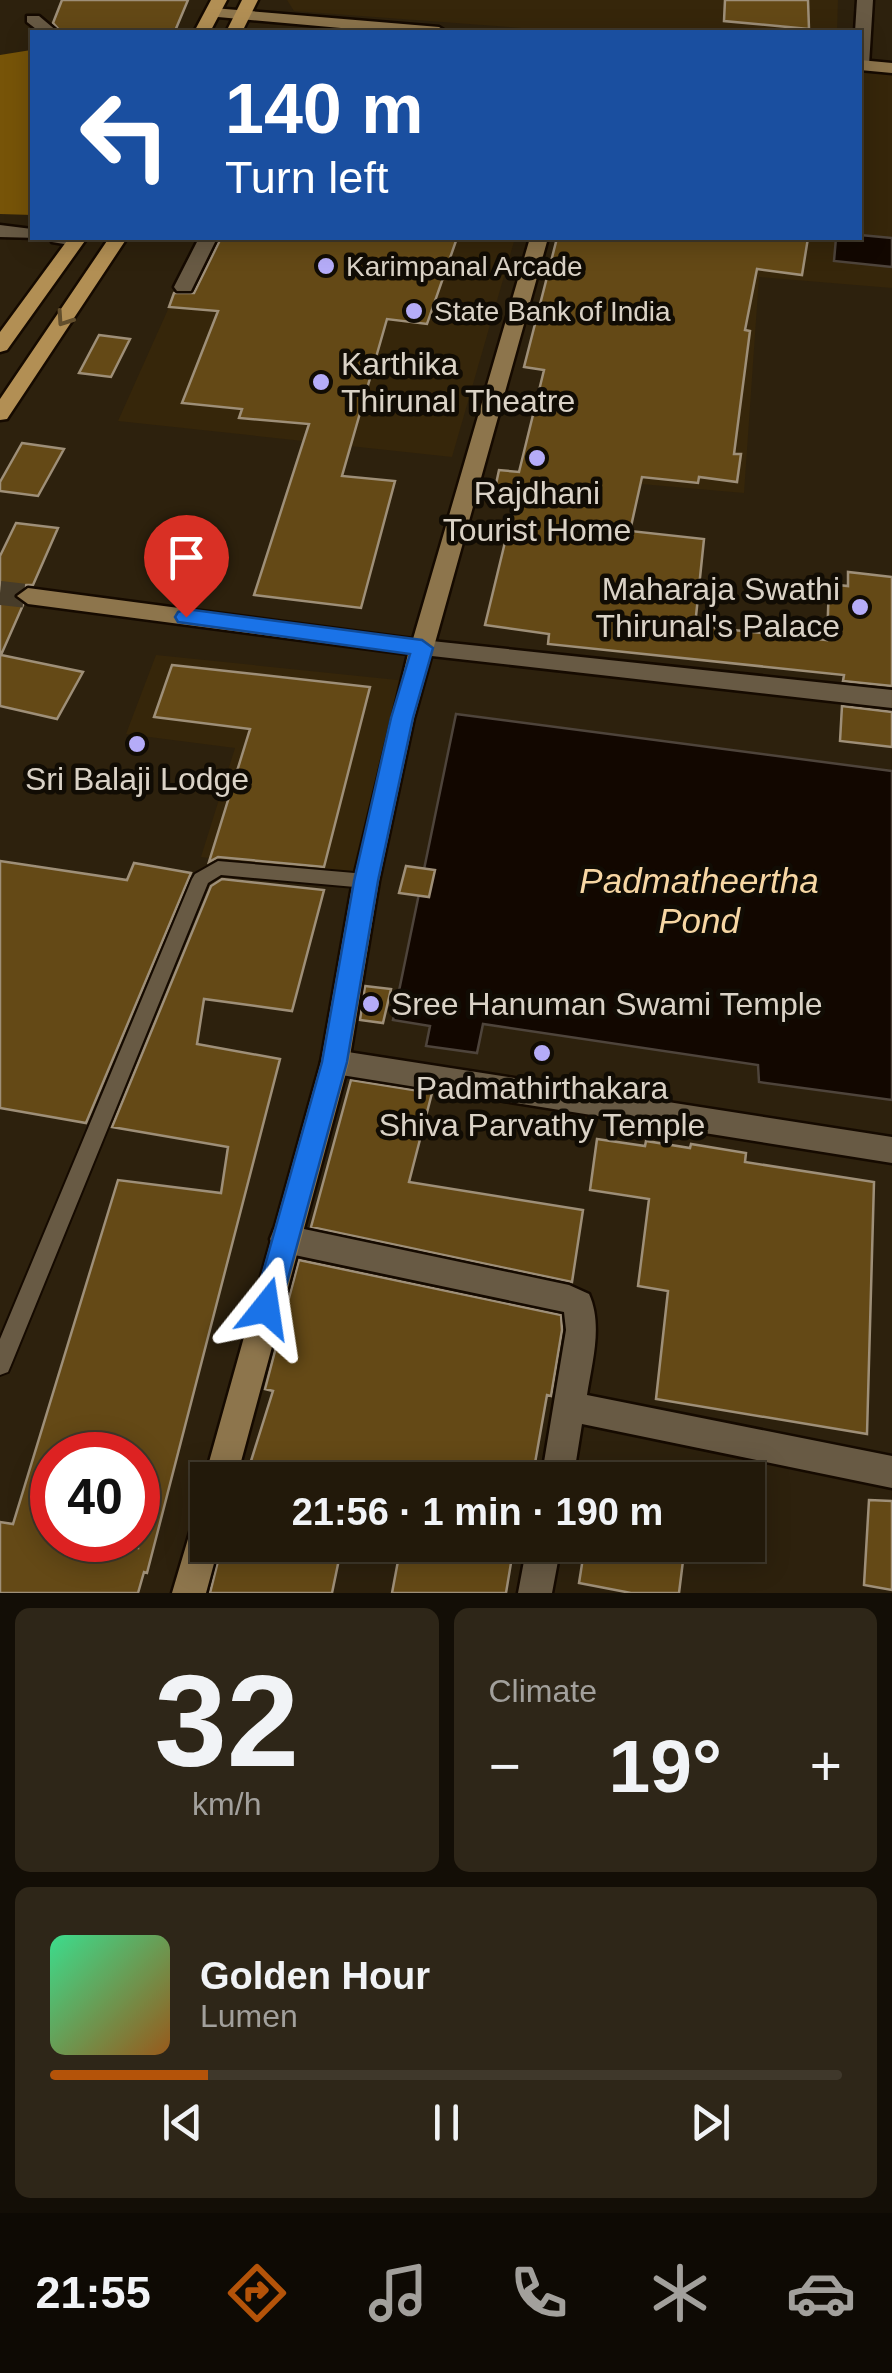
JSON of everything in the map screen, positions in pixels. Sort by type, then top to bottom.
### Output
[{"type":"main road","points":[[203,30],[216,7]]},
{"type":"main road","points":[[0,346],[70,240]]},
{"type":"main road","points":[[0,414],[117,240]]},
{"type":"street","points":[[862,39],[865,0]]},
{"type":"street","points":[[216,7],[423,30]]},
{"type":"street","points":[[33,18],[48,30]]},
{"type":"street","points":[[862,65],[892,68]]},
{"type":"street","points":[[0,230],[30,234]]},
{"type":"street","points":[[184,287],[207,240]]},
{"type":"street","points":[[225,1462],[334,1062],[366,881],[402,718],[538,240]]},
{"type":"street","points":[[28,596],[422,648],[892,698]]},
{"type":"street","points":[[334,1062],[892,1150]]},
{"type":"street","points":[[286,1239],[558,1295],[578,1304],[581,1330],[561,1462]]},
{"type":"street","points":[[572,1407],[892,1472]]},
{"type":"street","points":[[189,1593],[198,1562]]},
{"type":"street","points":[[535,1593],[541,1562]]},
{"type":"lane","points":[[0,1364],[201,879],[218,868],[366,881]]},
{"type":"shaded area","points":[[287,0],[838,0],[837,30],[549,30],[294,11]]},
{"type":"shaded area","points":[[30,50],[30,215],[0,214],[0,55]]},
{"type":"shaded area","points":[[862,72],[892,75],[892,288],[759,277],[744,493],[526,474],[581,240],[862,240]]},
{"type":"shaded area","points":[[199,240],[514,240],[452,457],[118,421]]},
{"type":"shaded area","points":[[156,655],[407,681],[355,877],[201,857],[235,748],[126,734]]},
{"type":"water","points":[[862,235],[892,238],[892,267],[834,261],[836,240],[862,240]]},
{"type":"water","name":"Padmatheertha Pond","points":[[456,714],[892,771],[892,1100],[759,1082],[758,1065],[483,1024],[477,1053],[426,1046],[430,1026],[393,1020]]},
{"type":"building","points":[[62,0],[188,0],[175,30],[59,30],[53,23]]},
{"type":"building","points":[[725,0],[808,0],[809,29],[724,21]]},
{"type":"building","points":[[220,240],[456,240],[427,324],[387,319],[342,476],[395,481],[361,608],[254,595],[309,424],[239,418],[242,409],[182,403],[218,311],[169,307],[174,293],[194,293]]},
{"type":"building","points":[[556,240],[808,240],[802,275],[757,269],[745,330],[750,331],[734,454],[741,454],[737,482],[699,477],[698,483],[642,477],[630,531],[704,539],[695,626],[827,640],[829,584],[848,586],[848,572],[892,577],[892,686],[843,681],[844,675],[548,644],[549,634],[485,625],[514,505],[492,503],[499,470],[519,472],[544,370],[524,367]]},
{"type":"building","points":[[99,335],[130,339],[111,377],[79,373]]},
{"type":"building","points":[[22,443],[64,449],[38,496],[0,491],[0,482]]},
{"type":"building","points":[[16,523],[58,528],[33,585],[26,585],[13,596],[23,605],[1,655],[83,672],[57,719],[0,706],[0,556]]},
{"type":"building","points":[[172,665],[370,687],[324,867],[218,857],[209,862],[250,729],[154,717]]},
{"type":"building","points":[[842,706],[892,712],[892,747],[840,741]]},
{"type":"building","points":[[0,861],[127,880],[134,863],[191,873],[86,1123],[0,1108]]},
{"type":"building","points":[[406,866],[435,870],[429,897],[399,893]]},
{"type":"building","points":[[222,879],[324,890],[292,1011],[204,999],[197,1044],[280,1059],[160,1523],[160,1432],[41,1432],[118,1180],[221,1193],[228,1147],[112,1127],[211,886]]},
{"type":"building","name":"Sree Hanuman Swami Temple","points":[[365,986],[391,989],[383,1023],[360,1020]]},
{"type":"building","points":[[351,1080],[432,1093],[409,1182],[583,1210],[572,1282],[311,1227]]},
{"type":"building","points":[[597,1139],[645,1146],[646,1141],[690,1148],[691,1144],[746,1153],[745,1162],[874,1182],[867,1434],[656,1399],[668,1291],[638,1286],[649,1199],[590,1190]]},
{"type":"building","points":[[299,1260],[561,1315],[551,1396],[547,1395],[535,1462],[251,1462],[273,1391],[265,1389]]},
{"type":"building","points":[[30,1468],[30,1562],[150,1562],[138,1593],[0,1593],[0,1522],[13,1524]]},
{"type":"building","points":[[869,1500],[892,1501],[892,1590],[864,1585]]},
{"type":"building","points":[[218,1562],[338,1562],[332,1593],[210,1593]]},
{"type":"building","points":[[398,1562],[511,1562],[506,1593],[392,1593]]},
{"type":"building","points":[[582,1562],[683,1562],[679,1593],[631,1593],[579,1583]]},
{"type":"tunnel","points":[[0,593],[28,596]]},
{"type":"place","name":"Karimpanal Arcade","points":[[326,266]]},
{"type":"place","name":"State Bank of India","points":[[414,311]]},
{"type":"place","name":"Karthika Thirunal Theatre","points":[[321,382]]},
{"type":"place","name":"Rajdhani Tourist Home","points":[[537,458]]},
{"type":"place","name":"Maharaja Swathi Thirunal's Palace","points":[[860,607]]},
{"type":"place","name":"Sri Balaji Lodge","points":[[137,744]]},
{"type":"place","name":"Sree Hanuman Swami Temple","points":[[371,1004]]},
{"type":"place","name":"Padmathirthakara Shiva Parvathy Temple","points":[[542,1053]]},
{"type":"route","points":[[186,617],[422,648],[402,718],[366,881],[334,1062],[266,1308]]}]
